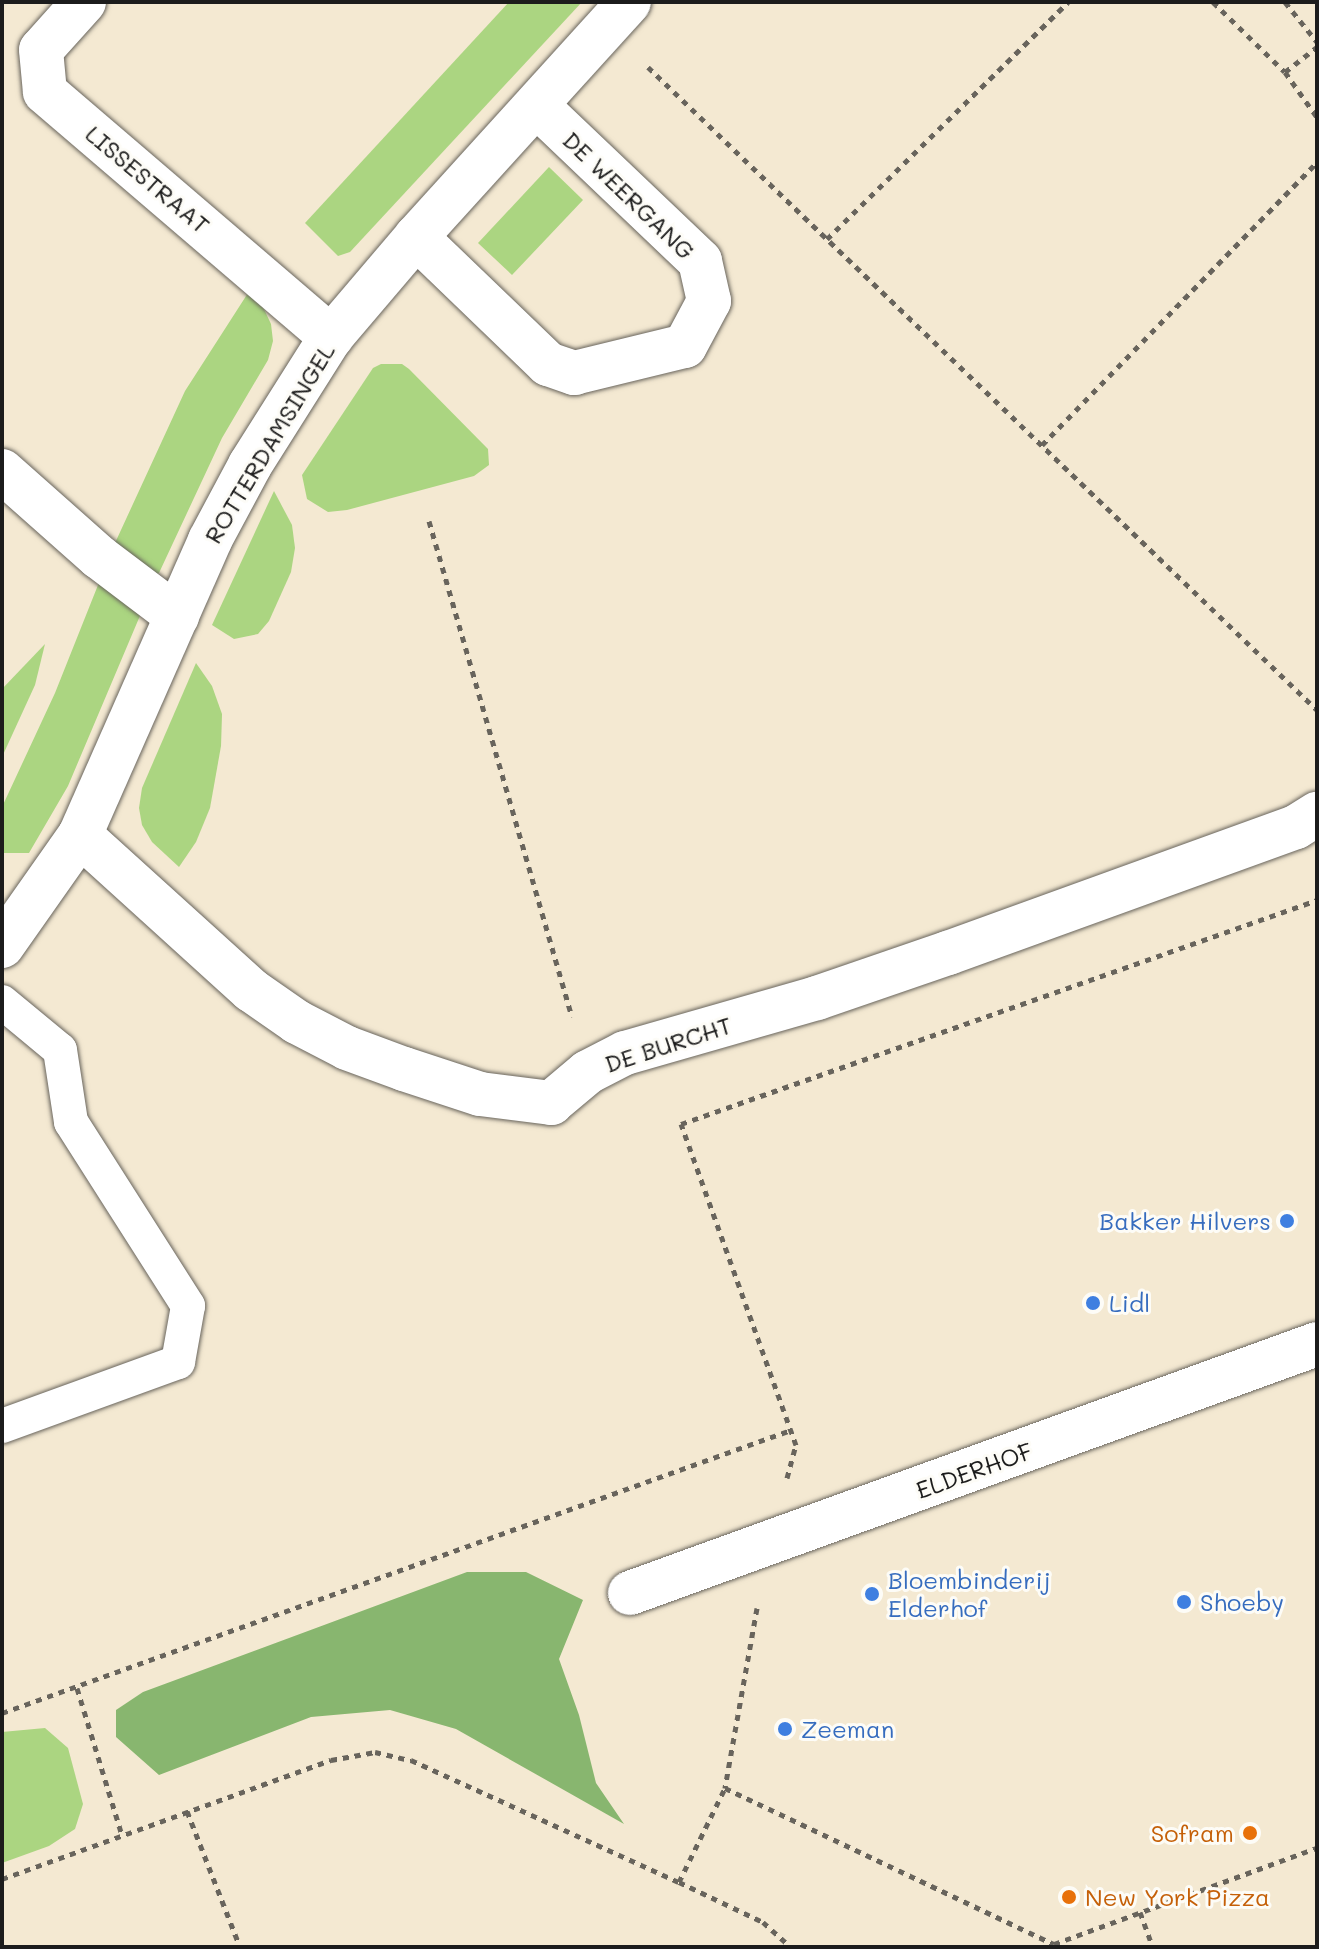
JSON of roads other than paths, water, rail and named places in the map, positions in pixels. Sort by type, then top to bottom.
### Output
[{"type":"street","name":"LISSESTRAAT","points":[[84,2],[41,50],[45,92],[331,337]]},
{"type":"street","name":"ROTTERDAMSINGEL","points":[[5,937],[80,835],[210,540],[250,465],[331,337],[416,237],[618,14]]},
{"type":"street","name":"DE WEERGANG","points":[[416,237],[548,364],[574,373],[685,346],[709,301],[700,261],[536,105]]},
{"type":"street","points":[[2,471],[99,557],[177,616]]},
{"type":"street","name":"DE BURCHT","points":[[80,835],[251,990],[297,1022],[347,1048],[480,1094],[551,1103],[588,1072],[625,1053],[817,998],[948,953],[1283,832],[1317,814]]},
{"type":"street","name":"ELDERHOF","points":[[630,1593],[1317,1344]]},
{"type":"lane","points":[[2,1002],[60,1050],[71,1122],[188,1306],[178,1362],[2,1426]]},
{"type":"place","name":"Bakker Hilvers","points":[[1287,1221]]},
{"type":"place","name":"Lidl","points":[[1093,1303]]},
{"type":"place","name":"Bloembinderij Elderhof","points":[[872,1594]]},
{"type":"place","name":"Shoeby","points":[[1184,1602]]},
{"type":"place","name":"Zeeman","points":[[785,1729]]},
{"type":"place","name":"Sofram","points":[[1250,1833]]},
{"type":"place","name":"New York Pizza","points":[[1069,1897]]}]
